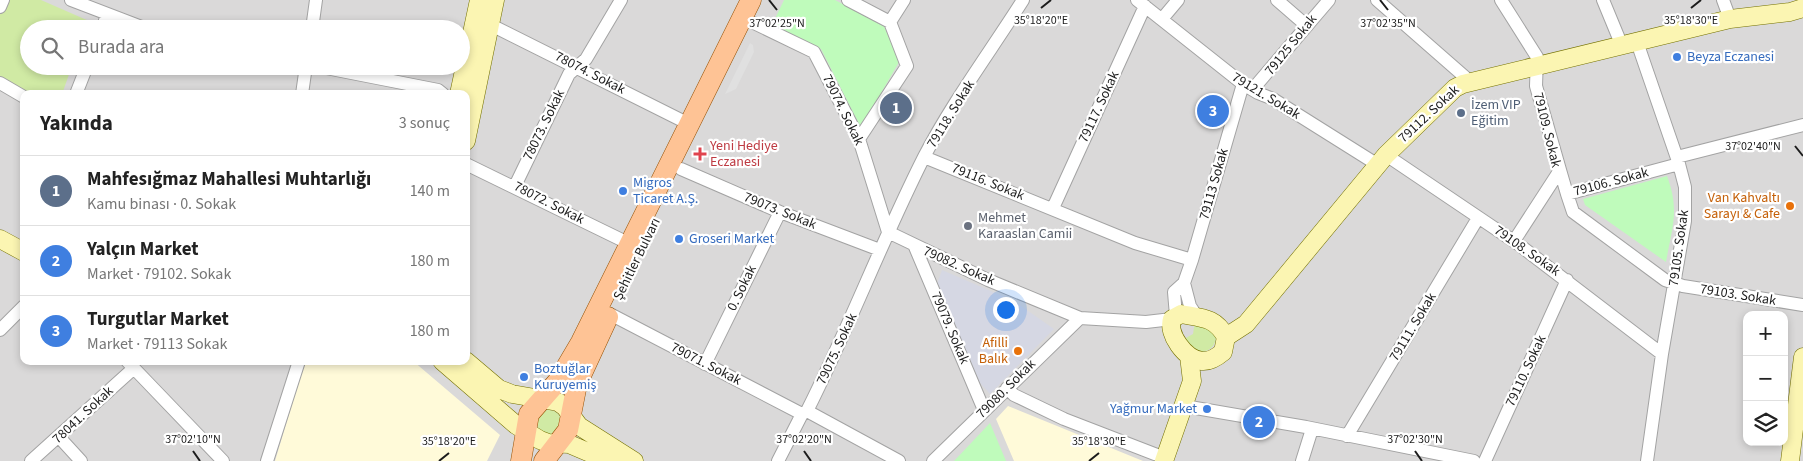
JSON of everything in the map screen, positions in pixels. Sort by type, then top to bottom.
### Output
[{"type":"main road","points":[[470,45],[479,0]]},
{"type":"main road","points":[[470,121],[495,0]]},
{"type":"main road","name":"Şehitler Bulvarı","points":[[541,399],[558,381],[568,364],[751,0]]},
{"type":"main road","name":"Şehitler Bulvarı","points":[[571,414],[577,384],[765,0]]},
{"type":"main road","name":"79112. Sokak","points":[[1226,336],[1246,324],[1382,160],[1429,111],[1462,84],[1730,19],[1798,10]]},
{"type":"main road","points":[[461,90],[464,75]]},
{"type":"main road","points":[[0,239],[20,250]]},
{"type":"main road","points":[[1164,459],[1192,381],[1189,356],[1173,324],[1182,314],[1214,321],[1220,326],[1226,336],[1223,352],[1212,360],[1192,381]]},
{"type":"main road","points":[[1189,356],[1201,361],[1212,360]]},
{"type":"main road","points":[[1790,461],[1803,357]]},
{"type":"main road","points":[[470,364],[499,389],[512,394],[558,402],[571,414],[579,426],[634,461]]},
{"type":"main road","points":[[447,365],[526,432],[548,443],[569,444],[609,461]]},
{"type":"main road","points":[[521,461],[529,414],[541,399]]},
{"type":"main road","points":[[544,461],[568,430],[571,414]]},
{"type":"street","points":[[0,7],[3,0]]},
{"type":"street","points":[[71,0],[121,20]]},
{"type":"street","points":[[313,20],[316,0]]},
{"type":"street","name":"78073. Sokak","points":[[515,186],[569,74],[586,59],[620,0]]},
{"type":"street","points":[[848,0],[890,22],[907,66],[859,139]]},
{"type":"street","points":[[890,22],[904,0]]},
{"type":"street","name":"79118. Sokak","points":[[888,232],[924,157],[1023,0]]},
{"type":"street","points":[[1162,19],[1178,0]]},
{"type":"street","points":[[1277,0],[1307,26]]},
{"type":"street","name":"79125 Sokak","points":[[1248,86],[1307,26],[1329,0]]},
{"type":"street","points":[[1377,0],[1465,77],[1462,84]]},
{"type":"street","name":"79109. Sokak","points":[[1501,0],[1537,57],[1536,86],[1560,170],[1514,241]]},
{"type":"street","name":"79105. Sokak","points":[[1603,0],[1630,44],[1678,160],[1684,187],[1685,221],[1662,354],[1647,461]]},
{"type":"street","points":[[1723,0],[1730,19]]},
{"type":"street","name":"79121. Sokak","points":[[1141,3],[1248,86],[1382,160]]},
{"type":"street","name":"79117. Sokak","points":[[1054,208],[1141,3]]},
{"type":"street","points":[[105,20],[107,15]]},
{"type":"street","name":"79074. Sokak","points":[[754,23],[814,52],[859,139],[888,232]]},
{"type":"street","name":"78074. Sokak","points":[[489,24],[689,124]]},
{"type":"street","points":[[78,90],[83,75]]},
{"type":"street","points":[[303,90],[305,75]]},
{"type":"street","points":[[362,75],[438,90]]},
{"type":"street","points":[[0,83],[20,95]]},
{"type":"street","name":"79113 Sokak","points":[[1173,324],[1174,292],[1184,283],[1248,86]]},
{"type":"street","name":"79106. Sokak","points":[[1560,170],[1567,194],[1803,125]]},
{"type":"street","name":"79116. Sokak","points":[[924,157],[1054,208],[1135,243],[1192,260]]},
{"type":"street","name":"79108. Sokak","points":[[1382,160],[1514,241],[1662,354]]},
{"type":"street","name":"78072. Sokak","points":[[470,166],[515,186],[630,244]]},
{"type":"street","name":"79073. Sokak","points":[[681,169],[780,212],[880,250]]},
{"type":"street","name":"79103. Sokak","points":[[1567,194],[1573,212],[1662,278],[1674,283],[1803,305]]},
{"type":"street","name":"0. Sokak","points":[[705,364],[780,212]]},
{"type":"street","name":"79111. Sokak","points":[[1347,436],[1478,218]]},
{"type":"street","name":"79082. Sokak","points":[[888,232],[915,247],[1080,318],[1173,324]]},
{"type":"street","name":"79075. Sokak","points":[[778,461],[847,329],[888,232]]},
{"type":"street","name":"79079. Sokak","points":[[915,247],[984,410]]},
{"type":"street","name":"79110. Sokak","points":[[1485,461],[1567,280]]},
{"type":"street","points":[[1184,283],[1190,306],[1197,317]]},
{"type":"street","points":[[0,330],[20,310]]},
{"type":"street","name":"79071. Sokak","points":[[610,314],[899,461]]},
{"type":"street","name":"79080. Sokak","points":[[934,461],[1080,318]]},
{"type":"street","points":[[130,365],[222,461]]},
{"type":"street","name":"78041. Sokak","points":[[31,461],[59,437],[130,365]]},
{"type":"street","points":[[268,461],[298,365]]},
{"type":"street","points":[[1007,388],[1014,395],[1064,419],[1164,459]]},
{"type":"street","points":[[1184,406],[1347,436],[1432,457],[1474,461]]},
{"type":"street","points":[[1302,461],[1312,429]]},
{"type":"street","points":[[59,437],[81,461]]},
{"type":"shaded area","points":[[0,0],[1803,0],[1803,461],[0,461]]},
{"type":"shaded area","points":[[750,43],[753,45],[754,52],[736,89],[725,94]]},
{"type":"shaded area","points":[[942,270],[1014,301],[1054,329],[990,394],[980,383],[937,284]]},
{"type":"shaded area","points":[[304,365],[418,365],[500,435],[487,461],[275,461]]},
{"type":"shaded area","points":[[1008,406],[1143,461],[1014,461],[996,419]]},
{"type":"green space","points":[[6,0],[41,0],[87,20],[20,20],[20,75],[69,75],[63,90],[21,90],[0,77],[0,14]]},
{"type":"green space","points":[[784,0],[835,0],[884,26],[899,62],[861,128],[821,49],[772,25]]},
{"type":"green space","points":[[1667,176],[1673,199],[1674,219],[1666,262],[1585,205],[1583,199]]},
{"type":"green space","points":[[1195,321],[1216,333],[1214,345],[1208,350],[1196,352],[1184,339],[1193,334]]},
{"type":"green space","points":[[549,410],[554,411],[560,417],[560,427],[554,433],[549,434],[544,433],[538,427],[537,422],[538,417],[544,411]]},
{"type":"green space","points":[[990,423],[1006,461],[954,461]]},
{"type":"place","name":"Beyza Eczanesi","points":[[1677,57]]},
{"type":"place","name":"Mahfesığmaz Mahallesi Muhtarlığı","points":[[896,108]]},
{"type":"place","name":"Turgutlar Market","points":[[1213,111]]},
{"type":"place","name":"İzem VIP Eğitim","points":[[1461,113]]},
{"type":"place","name":"Yeni Hediye Eczanesi","points":[[700,154]]},
{"type":"place","name":"Migros Ticaret A.Ş.","points":[[623,191]]},
{"type":"place","name":"Van Kahvaltı Sarayı & Cafe","points":[[1790,206]]},
{"type":"place","name":"Mehmet Karaaslan Camii","points":[[968,226]]},
{"type":"place","name":"Groseri Market","points":[[679,239]]},
{"type":"place","name":"Afilli Balık","points":[[1018,351]]},
{"type":"place","name":"Boztuğlar Kuruyemiş","points":[[524,377]]},
{"type":"place","name":"Yağmur Market","points":[[1207,409]]},
{"type":"place","name":"Yalçın Market","points":[[1259,422]]}]
